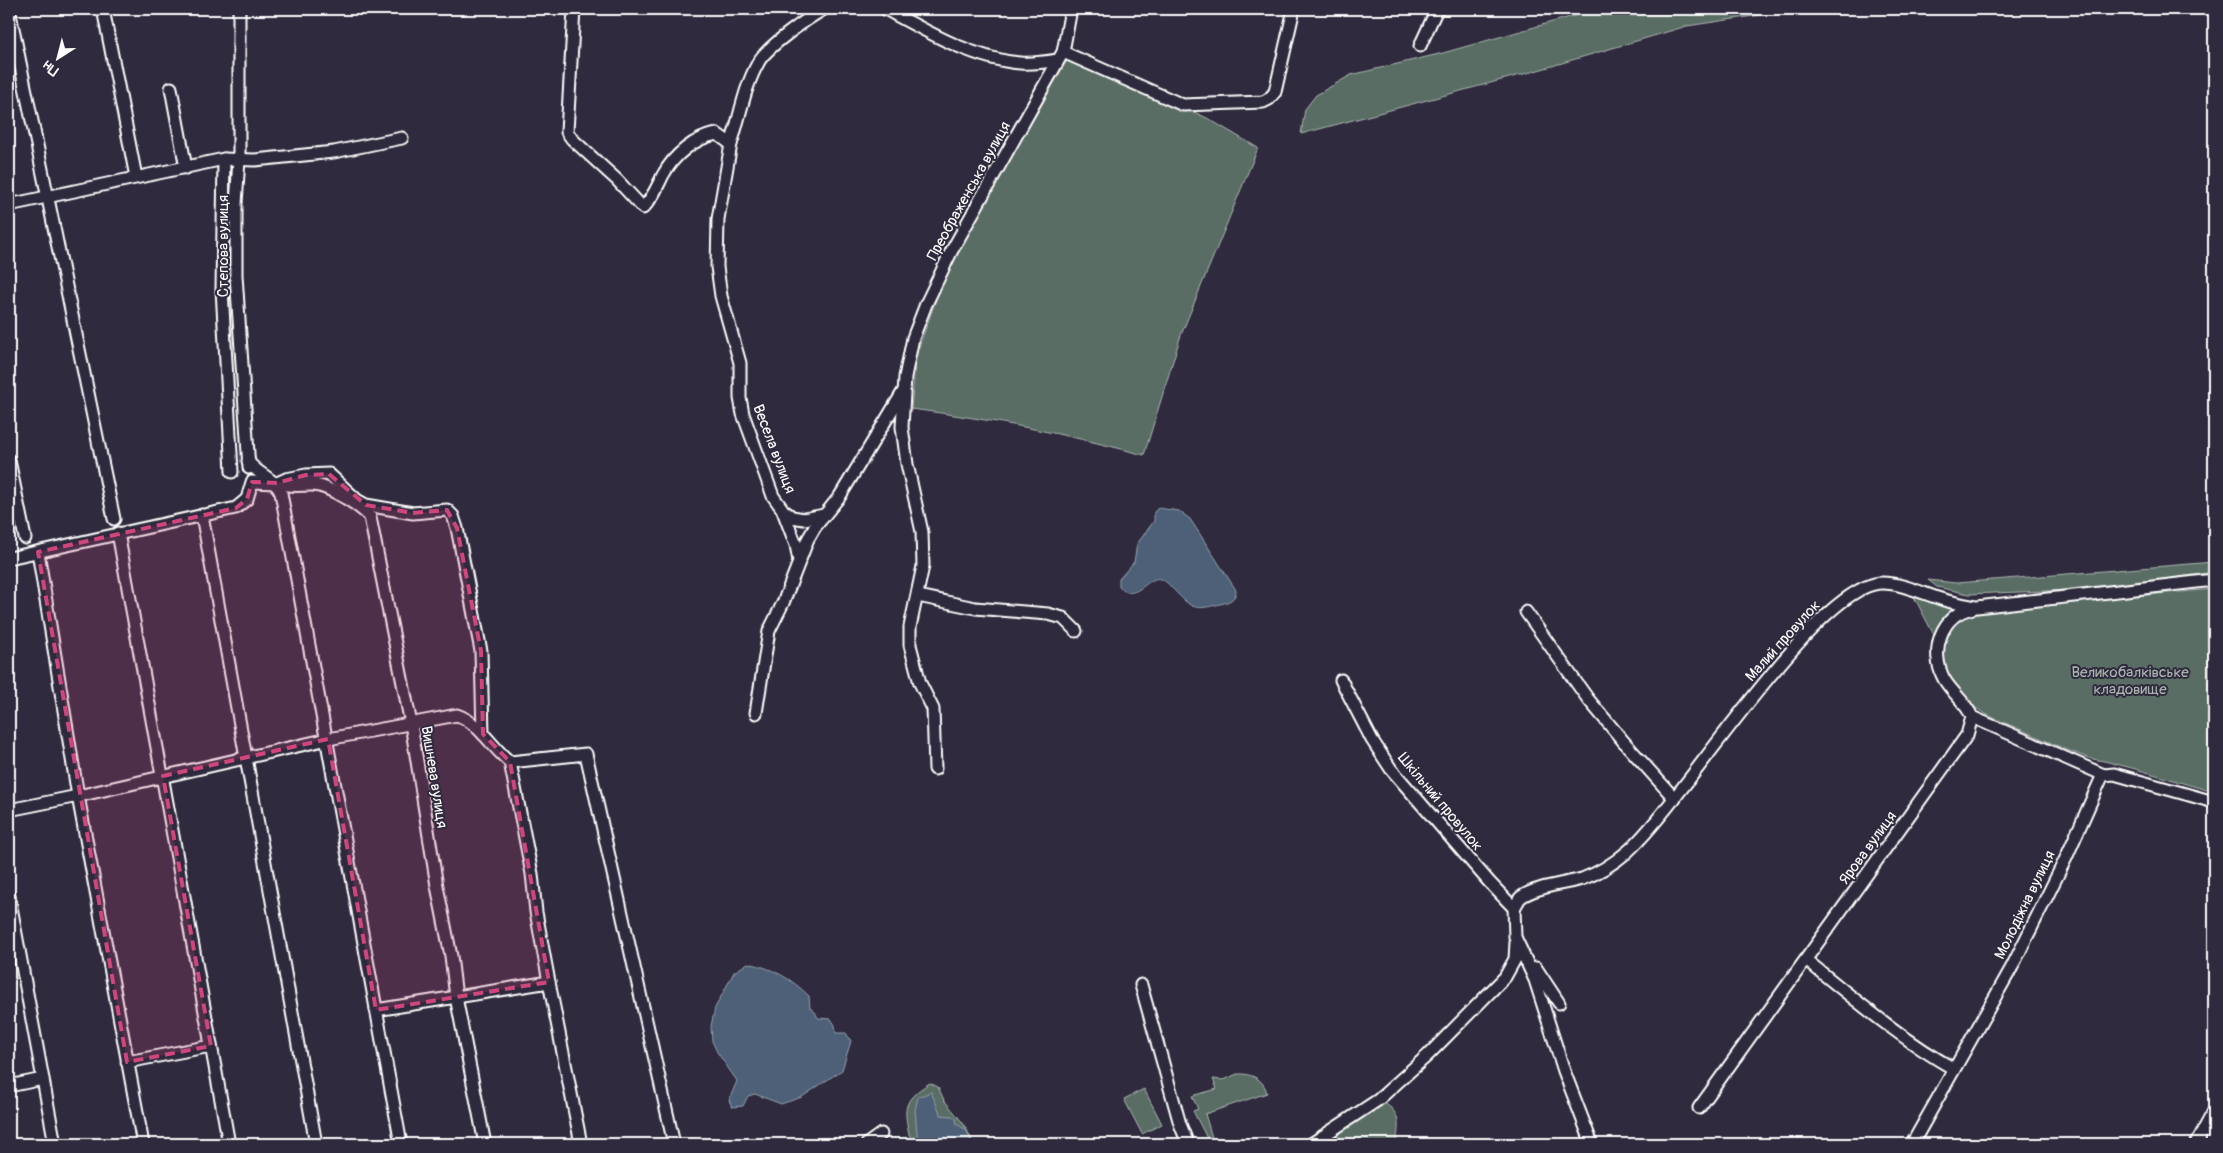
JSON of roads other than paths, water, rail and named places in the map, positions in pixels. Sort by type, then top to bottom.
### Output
[{"type":"street","points":[[9,9],[114,519]]},
{"type":"street","points":[[103,9],[136,177]]},
{"type":"street","name":"Степова вулиця","points":[[239,9],[239,159],[236,204],[236,275],[248,461],[252,482]]},
{"type":"street","points":[[574,9],[567,132],[643,208],[652,200],[674,158],[684,149],[707,136],[717,134],[731,144]]},
{"type":"street","name":"Весела вулиця","points":[[824,9],[772,47],[758,60],[743,99],[731,144],[718,219],[717,267],[721,296],[740,363],[740,398],[743,414],[773,496],[783,510],[792,518],[804,519],[824,515]]},
{"type":"street","points":[[885,9],[950,42],[1000,60],[1021,63],[1060,56],[1183,105],[1262,102],[1269,99],[1275,92],[1294,9]]},
{"type":"street","name":"Преображенська вулиця","points":[[934,769],[933,709],[920,683],[910,645],[910,627],[924,566],[922,532],[907,464],[902,427],[904,391],[913,338],[926,304],[951,252],[1060,56],[1071,9]]},
{"type":"street","points":[[1420,46],[1437,9]]},
{"type":"street","points":[[172,88],[186,168]]},
{"type":"street","points":[[9,205],[224,159],[255,160],[334,152],[402,138]]},
{"type":"street","points":[[224,159],[222,289],[232,472]]},
{"type":"street","name":"Преображенська вулиця","points":[[756,713],[769,631],[783,604],[808,539],[840,496],[904,391]]},
{"type":"street","points":[[9,460],[25,538]]},
{"type":"street","points":[[248,461],[251,466],[277,484],[283,502],[401,1144]]},
{"type":"street","points":[[277,484],[286,479],[306,475],[330,474],[366,505],[412,513],[447,510],[453,516],[481,651],[482,734]]},
{"type":"street","points":[[9,558],[236,508],[247,499],[252,482]]},
{"type":"street","name":"Вишнева вулиця","points":[[252,482],[294,487],[314,485],[328,489],[364,510],[370,517],[411,724],[437,886],[451,956],[456,997],[485,1144]]},
{"type":"street","points":[[783,510],[796,545],[799,561]]},
{"type":"street","points":[[202,515],[316,1144]]},
{"type":"street","points":[[118,534],[229,1144]]},
{"type":"street","points":[[38,552],[78,796],[142,1144]]},
{"type":"street","name":"Малий провулок","points":[[1514,908],[1520,898],[1532,892],[1582,879],[1611,866],[1629,850],[1675,799],[1775,670],[1806,635],[1849,595],[1869,586],[1886,584],[1977,607],[2214,580]]},
{"type":"street","points":[[918,596],[975,608],[1048,614],[1063,618],[1076,632]]},
{"type":"street","points":[[1977,607],[1963,610],[1945,624],[1938,648],[1940,670],[1945,681],[1964,703],[1972,717],[2104,775],[2114,774],[2214,802]]},
{"type":"street","points":[[1526,612],[1588,699],[1675,799]]},
{"type":"street","name":"Шкільний провулок","points":[[1340,680],[1390,769],[1514,908]]},
{"type":"street","points":[[9,810],[328,739],[457,715],[466,718],[492,747],[510,762],[532,874],[536,912],[549,982],[581,1144]]},
{"type":"street","name":"Ярова вулиця","points":[[1699,1108],[1962,744],[1971,726],[1972,717]]},
{"type":"street","points":[[510,762],[586,754],[674,1144]]},
{"type":"street","name":"Молодіжна вулиця","points":[[1912,1144],[2012,967],[2066,858],[2098,783],[2104,775]]},
{"type":"street","points":[[9,896],[55,1144]]},
{"type":"street","points":[[1311,1144],[1378,1100],[1428,1056],[1505,977],[1514,959],[1514,908]]},
{"type":"street","points":[[1515,937],[1559,1003]]},
{"type":"street","points":[[1515,937],[1535,980],[1567,1079],[1592,1144]]},
{"type":"street","points":[[1806,960],[1880,1019],[1934,1058],[1954,1069]]},
{"type":"street","points":[[376,1010],[549,982]]},
{"type":"street","points":[[1141,985],[1180,1124],[1188,1144]]},
{"type":"street","points":[[127,1062],[211,1046]]},
{"type":"street","points":[[9,1086],[44,1079]]},
{"type":"street","points":[[2198,1143],[2214,1111]]},
{"type":"street","points":[[867,1144],[881,1134]]},
{"type":"water","points":[[1158,508],[1179,511],[1190,519],[1236,590],[1233,599],[1200,608],[1190,605],[1164,580],[1155,579],[1136,591],[1131,592],[1119,587],[1119,579],[1134,562],[1137,544],[1154,521],[1154,512]]},
{"type":"water","points":[[748,963],[773,971],[795,984],[809,996],[810,1008],[818,1018],[831,1019],[835,1025],[836,1033],[846,1033],[851,1041],[842,1070],[802,1097],[781,1104],[755,1094],[748,1096],[743,1106],[732,1107],[729,1100],[737,1081],[717,1052],[712,1041],[711,1026],[715,1008],[734,972]]},
{"type":"water","points":[[931,1092],[941,1115],[952,1116],[956,1119],[957,1124],[966,1130],[972,1142],[970,1144],[918,1144],[915,1110],[918,1097]]},
{"type":"park label","name":"Великобалківське кладовище","points":[[2130,680]]}]
